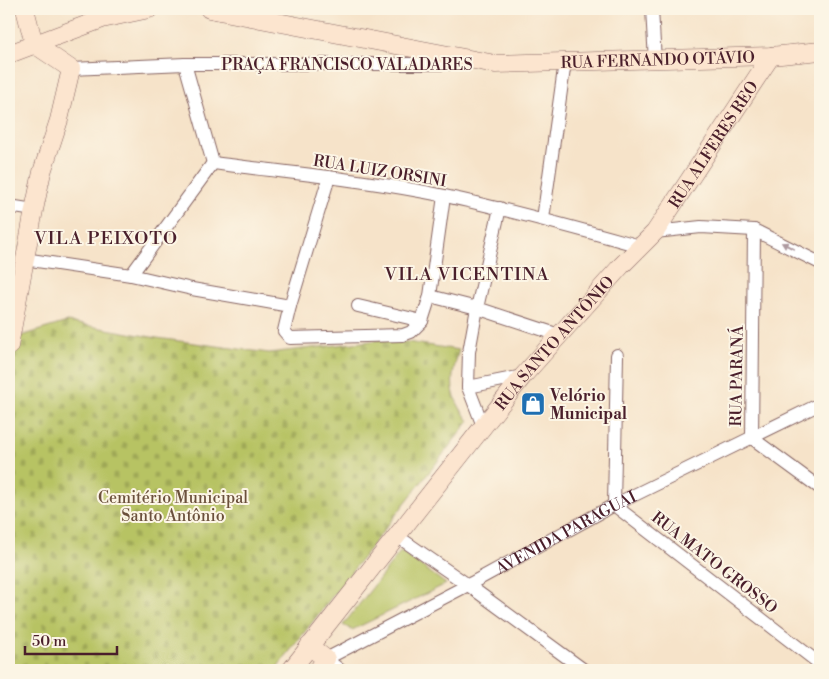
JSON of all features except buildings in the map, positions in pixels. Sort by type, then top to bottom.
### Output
[{"type":"street","points":[[9,346],[42,172],[59,120],[71,69],[34,44],[25,9]]},
{"type":"street","points":[[9,54],[56,34],[102,19],[149,9]]},
{"type":"street","name":"PRAÇA FRANCISCO VALADARES","points":[[209,9],[495,64]]},
{"type":"street","points":[[652,9],[656,60]]},
{"type":"street","name":"RUA FERNANDO OTÁVIO","points":[[495,64],[771,56],[820,51]]},
{"type":"street","name":"RUA ALFERES REO","points":[[655,232],[771,56]]},
{"type":"street","points":[[543,219],[565,62]]},
{"type":"street","points":[[131,275],[213,163],[185,64]]},
{"type":"street","name":"PRAÇA FRANCISCO VALADARES","points":[[71,69],[185,64],[495,64]]},
{"type":"street","name":"RUA LUIZ ORSINI","points":[[213,163],[329,177],[444,196],[500,208],[640,246]]},
{"type":"street","points":[[329,177],[284,331],[287,336],[295,338],[403,334],[411,332],[422,321],[430,296],[444,196]]},
{"type":"street","points":[[9,206],[34,210]]},
{"type":"street","points":[[483,426],[468,387],[469,352],[500,208]]},
{"type":"street","points":[[655,232],[702,227],[754,230],[820,263]]},
{"type":"street","name":"RUA PARANÁ","points":[[754,230],[752,438],[820,488]]},
{"type":"street","name":"RUA SANTO ANTÔNIO","points":[[309,646],[523,376],[640,246],[655,232]]},
{"type":"street","points":[[24,259],[131,275],[192,289],[290,306]]},
{"type":"street","points":[[430,296],[477,308],[559,335]]},
{"type":"street","points":[[358,306],[422,321]]},
{"type":"street","points":[[614,505],[617,355]]},
{"type":"street","points":[[468,387],[523,376]]},
{"type":"street","name":"AVENIDA PARAGUAI","points":[[322,665],[614,505],[820,404]]},
{"type":"street","name":"RUA MATO GROSSO","points":[[614,505],[820,664]]},
{"type":"street","points":[[397,536],[468,585],[584,670]]},
{"type":"street","points":[[291,670],[309,646],[322,665],[340,670]]},
{"type":"green space","name":"Cemitério Municipal Santo Antônio","points":[[67,322],[157,338],[269,353],[388,339],[459,350],[453,379],[454,395],[469,421],[275,670],[9,670],[9,389],[17,337]]},
{"type":"green space","points":[[401,551],[446,584],[352,630],[343,625]]},
{"type":"place","name":"Velório Municipal","points":[[533,404]]},
{"type":"district","name":"VILA PEIXOTO","points":[[106,238]]},
{"type":"district","name":"VILA VICENTINA","points":[[467,274]]}]
